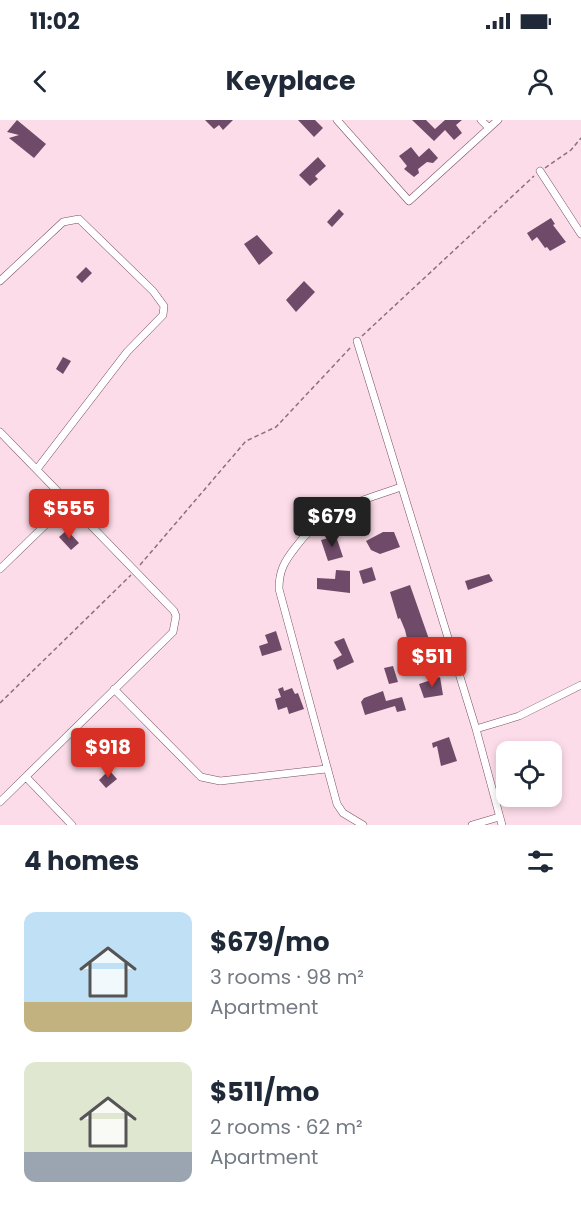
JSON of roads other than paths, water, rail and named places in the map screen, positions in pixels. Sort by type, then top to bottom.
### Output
[{"type":"street","points":[[337,120],[409,201],[498,120]]},
{"type":"street","points":[[481,120],[489,128]]},
{"type":"street","points":[[540,171],[581,234]]},
{"type":"street","points":[[0,281],[63,222],[79,219],[153,291],[164,306],[163,315],[127,352],[37,469]]},
{"type":"street","points":[[357,341],[476,729],[502,825]]},
{"type":"street","points":[[0,432],[174,611],[176,622],[173,632],[0,802]]},
{"type":"street","points":[[363,825],[343,813],[326,769],[279,589],[279,575],[282,566],[307,531],[325,516],[401,487]]},
{"type":"street","points":[[0,569],[69,502]]},
{"type":"street","points":[[476,729],[519,716],[581,685]]},
{"type":"street","points":[[114,689],[201,777],[220,782],[326,769]]},
{"type":"street","points":[[26,777],[72,825]]},
{"type":"street","points":[[472,825],[500,817]]}]
